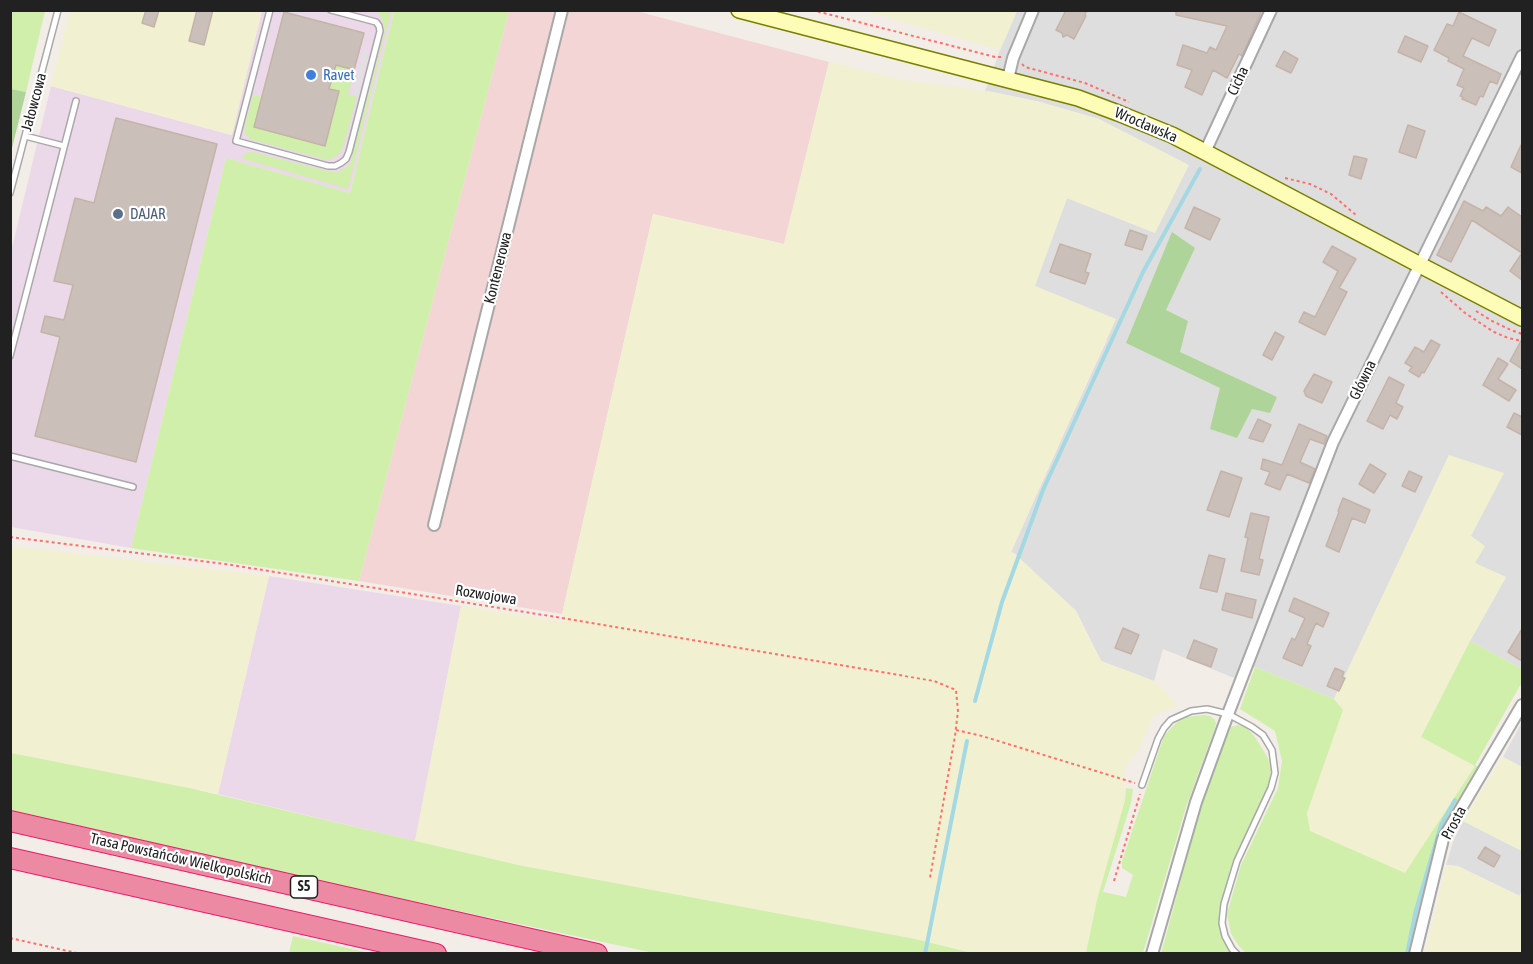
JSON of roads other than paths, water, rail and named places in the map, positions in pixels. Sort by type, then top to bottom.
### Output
[{"type":"highway","name":"Trasa Powstańców Wielkopolskich","points":[[10,821],[597,954]]},
{"type":"highway","name":"S5","points":[[10,858],[436,954]]},
{"type":"main road","name":"Wrocławska","points":[[739,10],[1078,98],[1146,124],[1205,152],[1522,318]]},
{"type":"street","name":"Kontenerowa","points":[[434,525],[562,10]]},
{"type":"street","points":[[1008,80],[1012,58],[1033,10]]},
{"type":"street","name":"Cicha","points":[[1205,152],[1270,10]]},
{"type":"street","name":"Główna","points":[[1152,954],[1196,802],[1333,442],[1522,56]]},
{"type":"street","name":"Prosta","points":[[1415,954],[1443,839],[1522,705]]},
{"type":"lane","name":"Jałowcowa","points":[[10,193],[58,10]]},
{"type":"lane","points":[[270,10],[236,141],[335,166],[342,163],[350,152],[380,31],[376,22],[331,10]]},
{"type":"lane","points":[[10,356],[76,101]]},
{"type":"lane","points":[[25,136],[64,146]]},
{"type":"lane","points":[[10,456],[133,487]]},
{"type":"lane","points":[[1142,785],[1158,739],[1171,720],[1191,711],[1207,709],[1228,714],[1263,735],[1272,750],[1275,773],[1271,788],[1237,861],[1224,904],[1222,923],[1225,936],[1232,950],[1237,954]]},
{"type":"waterway","points":[[975,701],[1002,602],[1043,490],[1143,272],[1200,169]]},
{"type":"waterway","points":[[925,954],[967,741]]},
{"type":"waterway","points":[[1407,954],[1416,910],[1441,825],[1455,800]]},
{"type":"place","name":"Ravet","points":[[311,75]]},
{"type":"place","name":"DAJAR","points":[[118,214]]}]
